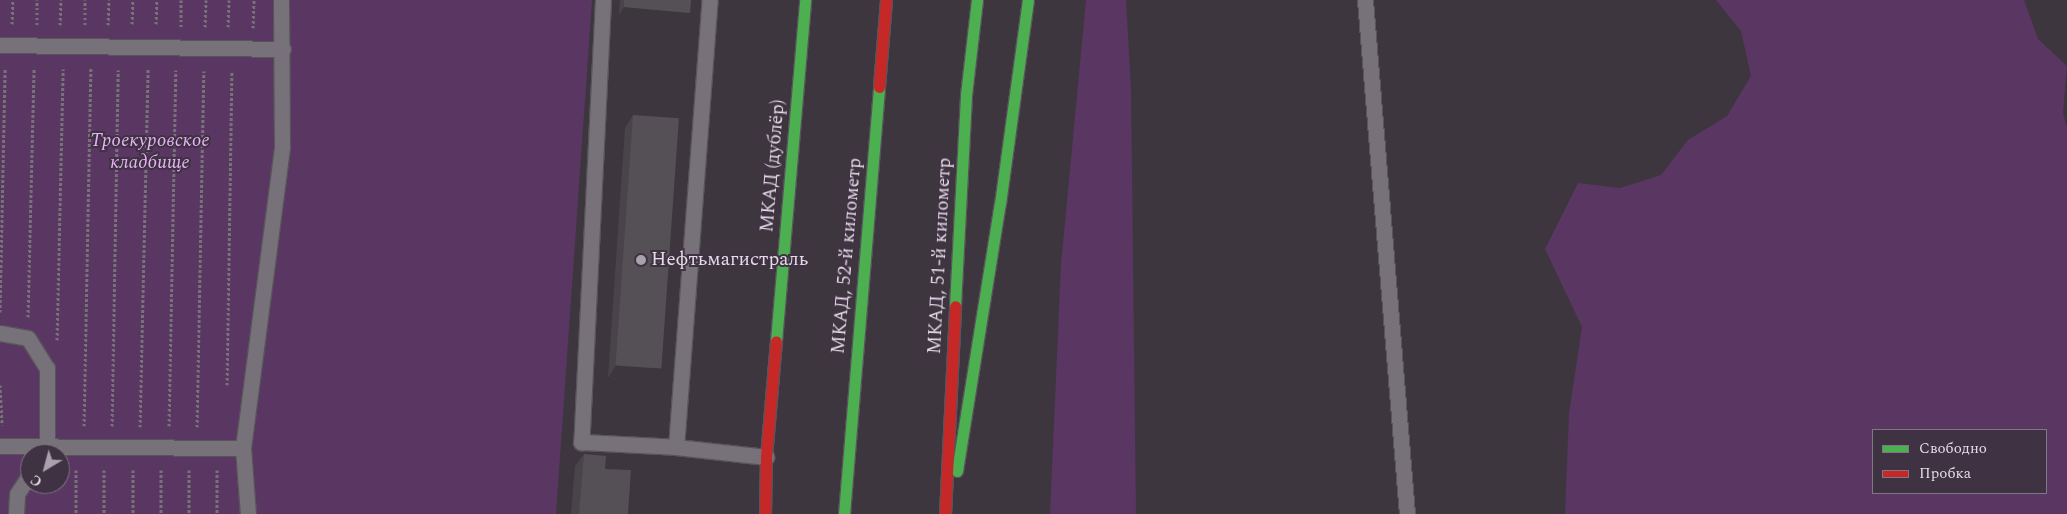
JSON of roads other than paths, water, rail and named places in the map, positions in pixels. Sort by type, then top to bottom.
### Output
[{"type":"main road","name":"МКАД (дублёр)","points":[[765,514],[766,457],[805,0]]},
{"type":"main road","name":"МКАД, 52-й километр","points":[[844,514],[886,0]]},
{"type":"main road","name":"МКАД, 51-й километр","points":[[945,514],[966,95],[977,0]]},
{"type":"main road","points":[[950,514],[1000,204],[1028,0]]},
{"type":"lane","points":[[248,514],[243,448],[282,146],[283,49],[281,0]]},
{"type":"lane","points":[[603,0],[581,442],[676,447],[766,457]]},
{"type":"lane","points":[[676,447],[710,0]]},
{"type":"lane","points":[[1365,0],[1407,514]]},
{"type":"lane","points":[[3,45],[283,49]]},
{"type":"lane","points":[[0,333],[28,338],[47,368],[45,444]]},
{"type":"lane","points":[[2,446],[20,448]]},
{"type":"lane","points":[[70,448],[243,448]]},
{"type":"lane","points":[[16,514],[17,494],[20,489]]},
{"type":"place","name":"Нефтьмагистраль","points":[[641,260]]},
{"type":"park label","name":"Троекуровское кладбище","points":[[150,152]]}]
